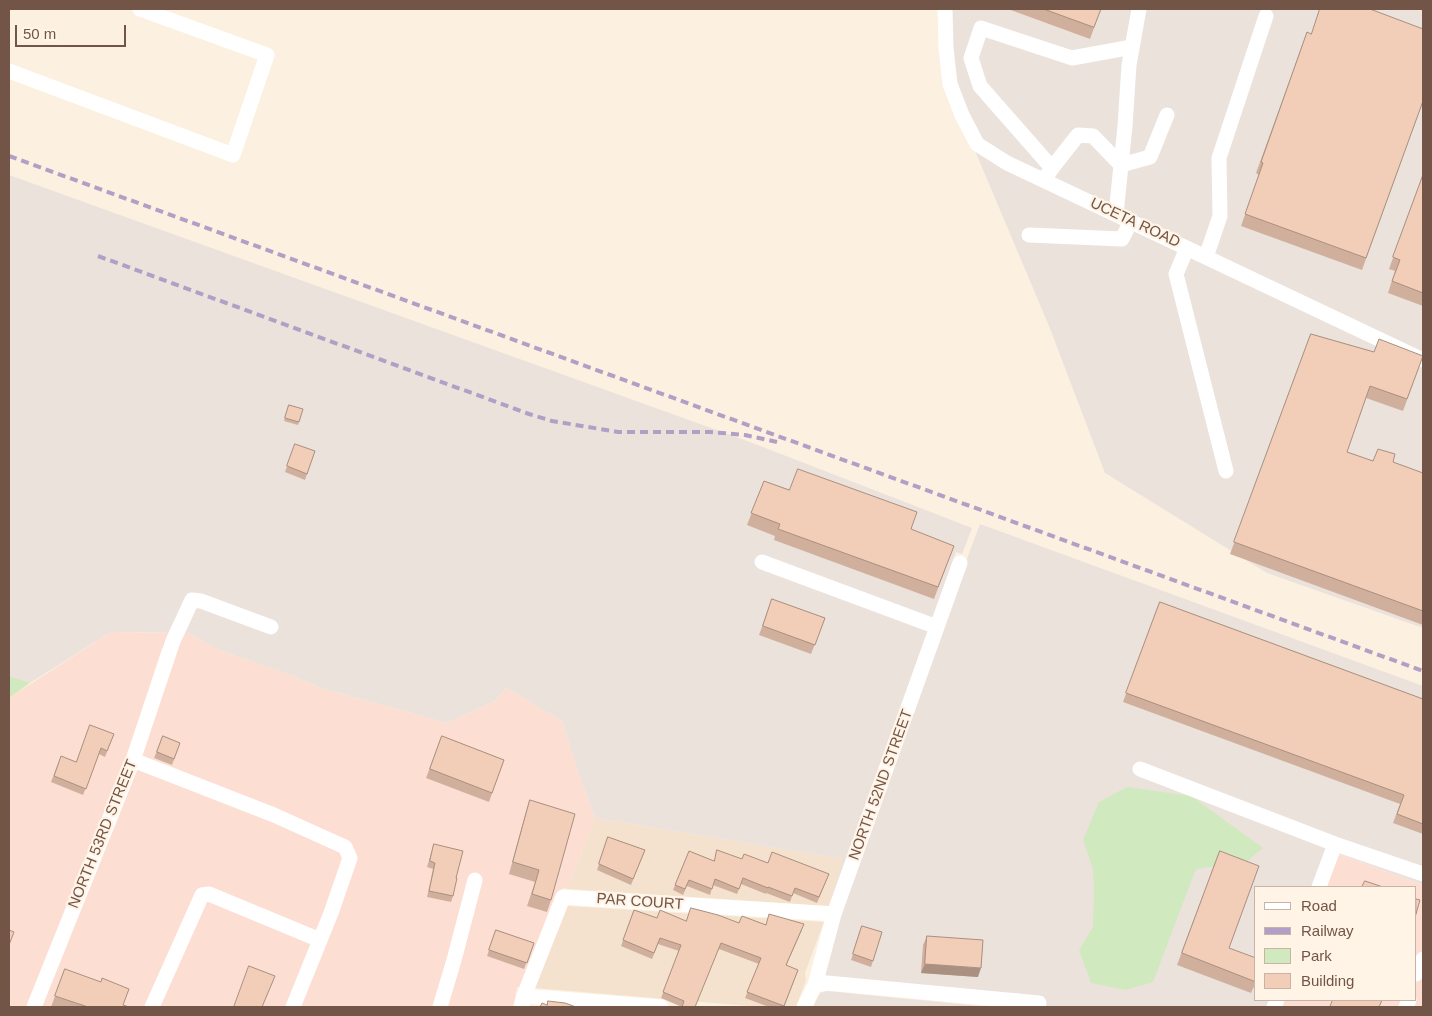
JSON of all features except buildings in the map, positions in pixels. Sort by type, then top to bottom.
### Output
[{"type":"street","points":[[9,71],[232,155],[268,55],[140,9]]},
{"type":"street","name":"UCETA ROAD","points":[[945,9],[946,48],[950,84],[962,115],[977,144],[1007,163],[1048,174],[1116,214],[1423,360]]},
{"type":"street","points":[[1116,214],[1129,65],[1138,9]]},
{"type":"street","points":[[1206,257],[1220,216],[1219,158],[1266,16]]},
{"type":"street","points":[[1121,165],[1093,136],[1078,135],[1048,174],[980,86],[971,58],[981,28],[1072,58],[1132,47]]},
{"type":"street","points":[[1121,165],[1150,157],[1167,115]]},
{"type":"street","points":[[1030,235],[1122,239],[1131,221]]},
{"type":"street","points":[[1187,248],[1176,274],[1226,471]]},
{"type":"street","points":[[762,562],[937,627]]},
{"type":"street","name":"NORTH 52ND STREET","points":[[804,1007],[814,985],[834,914],[960,563]]},
{"type":"street","name":"NORTH 53RD STREET","points":[[34,1007],[133,760],[166,659],[192,600],[201,601],[271,627]]},
{"type":"street","points":[[133,760],[274,815],[345,847],[350,858],[293,1007]]},
{"type":"street","points":[[1140,769],[1335,844],[1423,874]]},
{"type":"street","points":[[1319,886],[1335,844]]},
{"type":"street","points":[[440,1007],[475,880]]},
{"type":"street","points":[[152,1007],[202,895],[209,894],[320,940]]},
{"type":"street","name":"PAR COURT","points":[[522,1002],[563,897],[834,914]]},
{"type":"street","points":[[1417,973],[1423,959]]},
{"type":"street","points":[[814,985],[827,983],[1038,1005]]},
{"type":"street","points":[[522,1002],[661,1007]]},
{"type":"shaded area","points":[[944,9],[1423,9],[1423,628],[1267,573],[1105,473],[1049,326],[954,101]]},
{"type":"shaded area","points":[[9,175],[750,442],[972,528],[962,554],[956,552],[829,906],[843,859],[595,818],[562,721],[506,688],[495,701],[447,723],[321,688],[288,674],[219,650],[188,633],[111,632],[30,683],[9,676]]},
{"type":"shaded area","points":[[980,524],[1423,686],[1423,885],[1332,852],[1318,886],[1254,886],[1254,1001],[1276,1001],[1273,1007],[1038,1007],[811,976]]},
{"type":"shaded area","points":[[111,632],[188,633],[219,650],[288,674],[321,688],[447,723],[495,701],[506,688],[562,721],[595,818],[567,889],[564,888],[556,894],[519,987],[517,987],[513,1007],[42,1007],[140,763],[176,653],[162,648],[126,758],[26,1007],[9,1007],[9,698]]},
{"type":"shaded area","points":[[595,818],[844,859],[829,906],[567,889]]},
{"type":"shaded area","points":[[1331,852],[1423,885],[1423,1007],[1277,1007],[1280,1001],[1417,1001],[1417,886],[1319,886]]},
{"type":"shaded area","points":[[568,906],[824,922],[805,973],[806,980],[796,1007],[761,1007],[535,988]]},
{"type":"shaded area","points":[[827,991],[991,1007],[813,1007],[820,993]]},
{"type":"green space","points":[[9,676],[30,683],[9,698]]},
{"type":"green space","points":[[1127,787],[1191,796],[1263,848],[1246,862],[1196,869],[1153,982],[1126,990],[1091,983],[1079,950],[1093,927],[1093,869],[1083,840],[1099,802]]},
{"type":"railway","points":[[9,156],[1423,671]]},
{"type":"railway","points":[[98,256],[552,421],[618,432],[710,432],[745,435],[777,442]]}]
